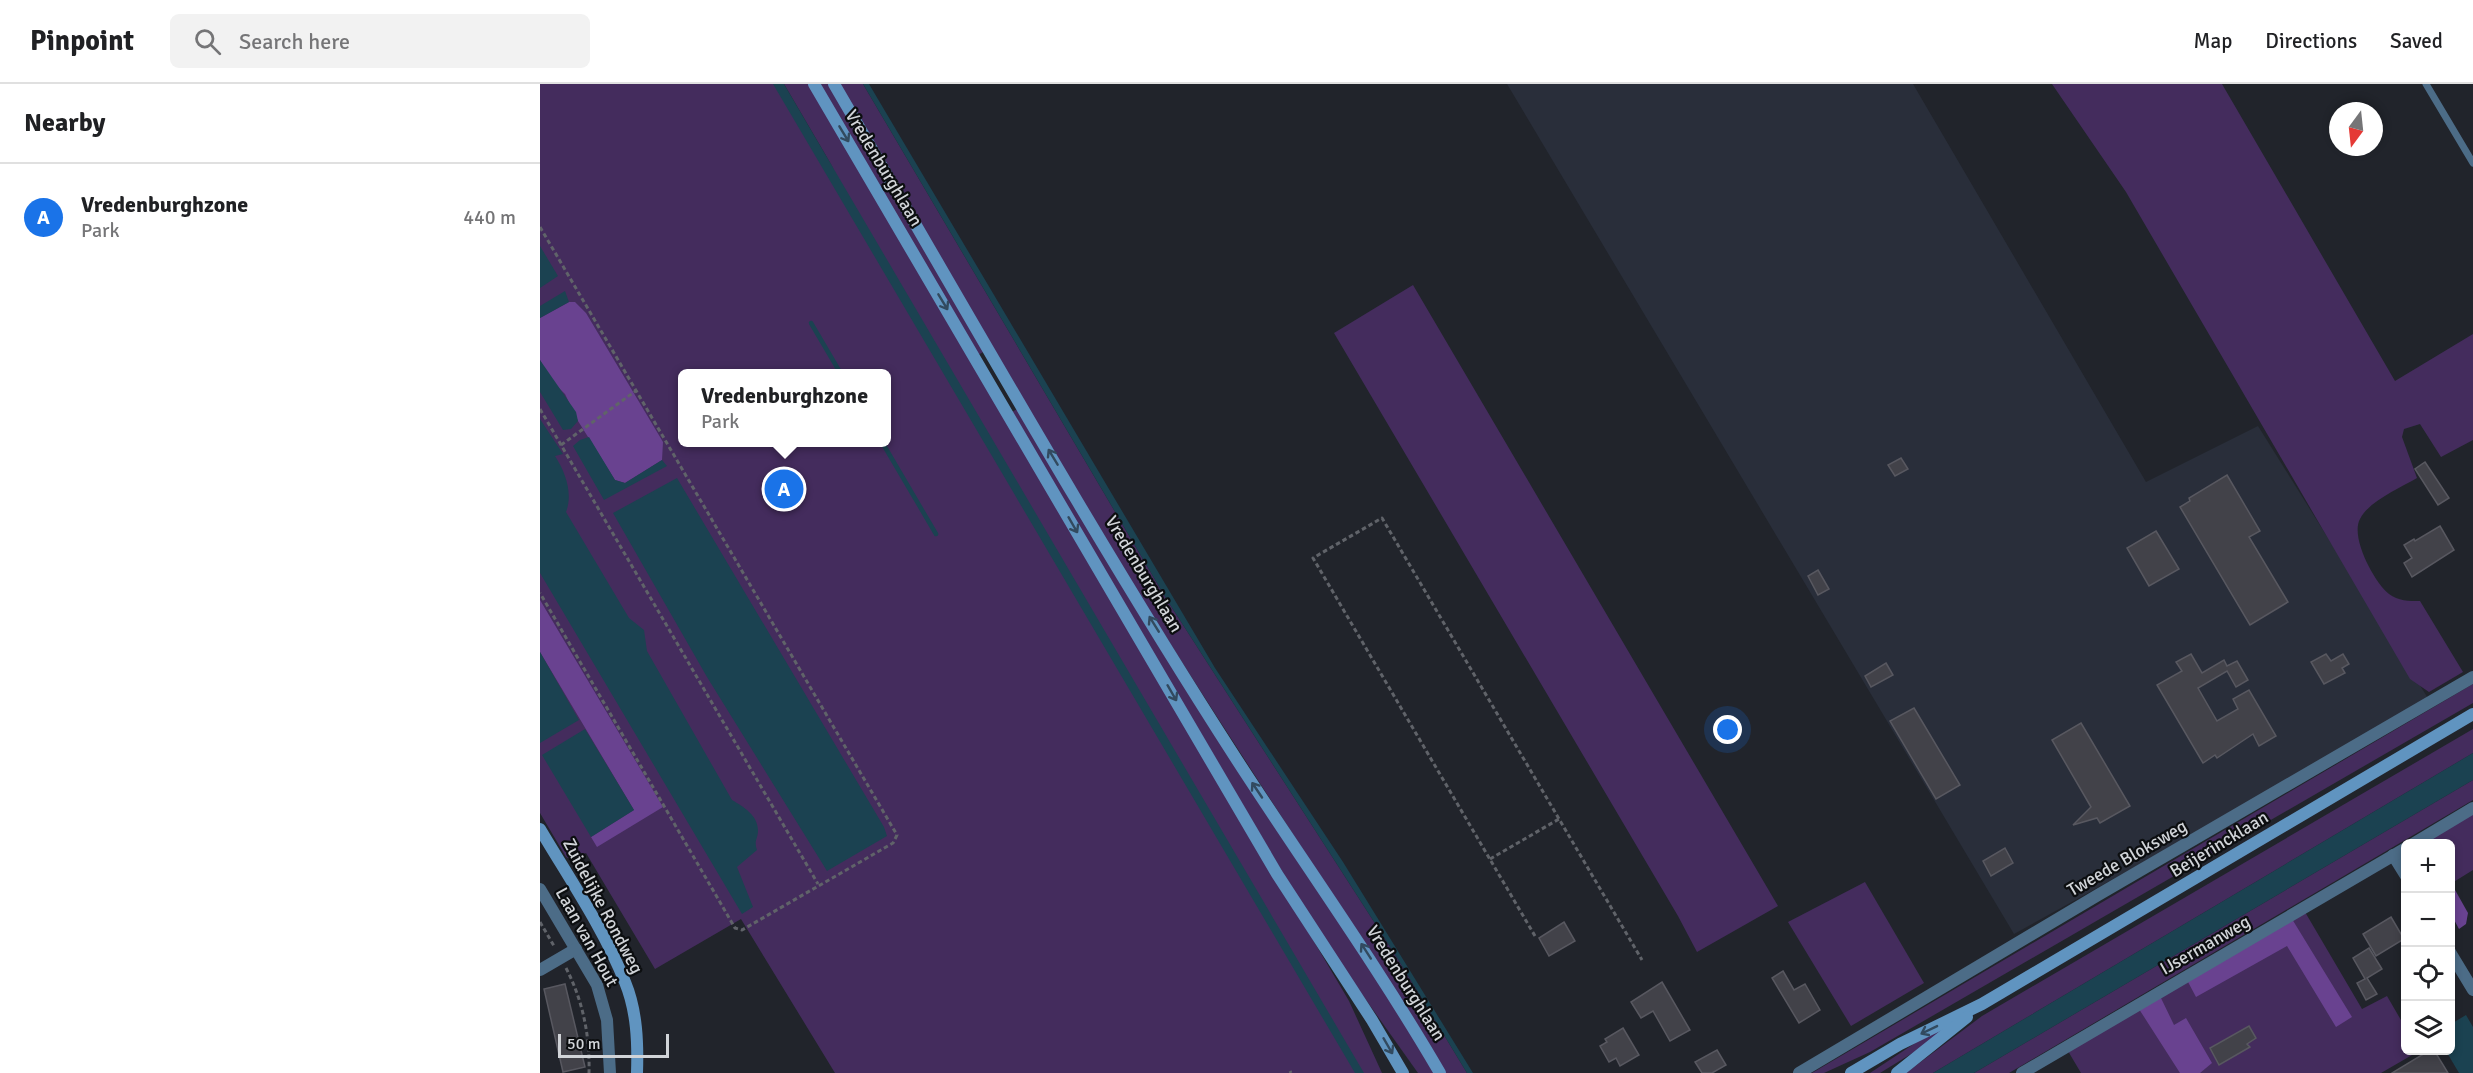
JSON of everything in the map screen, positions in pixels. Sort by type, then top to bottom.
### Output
[{"type":"main road","name":"Vredenburghlaan","points":[[814,84],[1277,874],[1372,1020],[1403,1073]]},
{"type":"main road","name":"Vredenburghlaan","points":[[834,84],[1127,581],[1238,761],[1360,942],[1440,1073]]},
{"type":"main road","name":"Beijerincklaan","points":[[1851,1073],[1900,1044],[1982,1004],[2473,714]]},
{"type":"main road","name":"Zuidelijke Rondweg","points":[[540,829],[598,927],[626,983],[638,1039],[637,1073]]},
{"type":"main road","name":"Beijerincklaan","points":[[1897,1073],[1982,1004]]},
{"type":"street","name":"Tweede Bloksweg","points":[[1800,1073],[2098,895],[2473,677]]},
{"type":"street","points":[[2420,839],[2473,808]]},
{"type":"street","name":"IJsermanweg","points":[[2022,1073],[2401,851]]},
{"type":"street","points":[[2393,855],[2401,868]]},
{"type":"street","name":"Laan van Hout","points":[[540,889],[597,985],[604,1011],[610,1073]]},
{"type":"street","points":[[540,970],[576,949]]},
{"type":"street","points":[[2455,959],[2473,990]]},
{"type":"lane","points":[[2426,84],[2473,163]]},
{"type":"path","points":[[540,227],[897,835],[893,843],[818,884],[742,930],[735,928],[540,593]]},
{"type":"path","points":[[561,445],[637,390]]},
{"type":"path","points":[[540,409],[818,884]]},
{"type":"path","points":[[1535,936],[1313,558],[1382,518],[1642,960]]},
{"type":"path","points":[[1490,859],[1559,819]]},
{"type":"path","points":[[540,922],[574,983],[589,1039],[588,1073]]},
{"type":"shaded area","points":[[540,84],[781,84],[835,171],[784,84],[809,84],[1349,1001],[1382,1073],[835,1073],[741,919],[655,969],[586,853],[572,860],[566,857],[540,813]]},
{"type":"shaded area","points":[[819,84],[829,84],[985,351],[978,355]]},
{"type":"shaded area","points":[[838,84],[863,84],[1167,600],[1396,956],[1467,1073],[1444,1073],[1164,634],[1052,450]]},
{"type":"shaded area","points":[[1507,84],[1913,84],[2146,482],[2258,426],[2431,703],[2014,934]]},
{"type":"shaded area","points":[[2052,84],[2222,84],[2395,381],[2473,334],[2473,440],[2441,457],[2420,424],[2404,429],[2402,437],[2417,478],[2370,506],[2360,519],[2358,527],[2358,537],[2365,559],[2377,580],[2389,594],[2396,598],[2420,601],[2463,672],[2429,692],[2410,679],[2126,192]]},
{"type":"shaded area","points":[[1413,285],[1778,906],[1697,952],[1678,916],[1334,333]]},
{"type":"shaded area","points":[[569,302],[575,302],[586,313],[663,442],[662,460],[625,483],[615,480],[578,421],[565,394],[550,379],[540,360],[540,318]]},
{"type":"shaded area","points":[[1019,408],[1435,1073],[1418,1073],[1317,931],[1012,412]]},
{"type":"shaded area","points":[[540,600],[663,807],[597,847],[591,837],[634,810],[540,652]]},
{"type":"shaded area","points":[[2473,684],[2473,703],[1870,1052],[1824,1073],[1812,1073]]},
{"type":"shaded area","points":[[2473,729],[2473,753],[1933,1073],[1906,1073],[1982,1016]]},
{"type":"shaded area","points":[[2473,780],[2473,800],[2407,839],[2401,839],[2401,842],[2009,1073],[1974,1073]]},
{"type":"shaded area","points":[[2473,814],[2473,870],[2455,881],[2455,839],[2430,839]]},
{"type":"shaded area","points":[[1865,882],[1924,983],[1851,1026],[1788,922]]},
{"type":"shaded area","points":[[2455,890],[2468,913],[2466,924],[2459,929],[2455,922]]},
{"type":"shaded area","points":[[2305,912],[2362,1009],[2387,996],[2401,1020],[2401,1055],[2412,1055],[2381,1073],[2081,1073],[2068,1051]]},
{"type":"shaded area","points":[[2292,919],[2352,1017],[2336,1027],[2287,946],[2196,997],[2187,980]]},
{"type":"shaded area","points":[[2160,996],[2174,1025],[2186,1018],[2212,1063],[2200,1073],[2180,1073],[2139,1009]]},
{"type":"shaded area","points":[[1941,1026],[1945,1033],[1880,1073],[1870,1073]]},
{"type":"water","points":[[773,84],[784,84],[1364,1073],[1355,1073]]},
{"type":"water","points":[[863,84],[869,84],[1215,668],[1343,862],[1473,1073],[1467,1073],[1396,956],[1167,600]]},
{"type":"water","points":[[540,246],[558,276],[540,288]]},
{"type":"water","points":[[565,291],[569,302],[540,318],[540,306]]},
{"type":"water","points":[[540,360],[576,412],[578,421],[571,429],[563,430],[540,392]]},
{"type":"water","points":[[540,419],[563,454],[555,456],[567,484],[569,498],[566,512],[629,618],[644,630],[647,651],[732,800],[746,809],[756,821],[758,826],[757,850],[737,867],[753,907],[742,914],[540,573]]},
{"type":"water","points":[[589,437],[615,480],[625,483],[662,460],[667,466],[604,500],[573,446]]},
{"type":"water","points":[[677,478],[884,827],[887,836],[827,871],[707,677],[613,513]]},
{"type":"water","points":[[540,652],[579,720],[540,743]]},
{"type":"water","points":[[585,729],[634,810],[591,837],[542,755]]},
{"type":"water","points":[[2473,753],[2473,780],[1974,1073],[1933,1073]]},
{"type":"water","points":[[2466,1015],[2473,1027],[2473,1073],[2459,1073],[2448,1055],[2455,1055],[2455,1022]]},
{"type":"building","points":[[1901,458],[1908,469],[1895,476],[1888,465]]},
{"type":"building","points":[[2425,462],[2449,498],[2438,505],[2415,469]]},
{"type":"building","points":[[2227,475],[2260,531],[2249,537],[2288,602],[2250,625],[2180,507],[2190,501],[2189,498]]},
{"type":"building","points":[[2440,526],[2454,550],[2412,577],[2404,563],[2412,558],[2404,545]]},
{"type":"building","points":[[2156,531],[2179,569],[2149,586],[2127,548]]},
{"type":"building","points":[[1818,570],[1829,589],[1818,595],[1808,576]]},
{"type":"building","points":[[2191,654],[2202,673],[2224,660],[2227,666],[2237,661],[2248,680],[2236,687],[2227,671],[2198,688],[2217,721],[2238,709],[2233,699],[2249,690],[2276,736],[2259,746],[2253,734],[2217,758],[2215,755],[2203,763],[2157,685],[2182,671],[2176,662]]},
{"type":"building","points":[[2326,654],[2331,661],[2343,654],[2349,664],[2342,668],[2345,673],[2324,684],[2311,662]]},
{"type":"building","points":[[1886,663],[1893,675],[1871,687],[1865,676]]},
{"type":"building","points":[[1914,708],[1960,785],[1936,799],[1890,721]]},
{"type":"building","points":[[2081,723],[2130,806],[2100,823],[2097,818],[2073,825],[2091,807],[2052,740]]},
{"type":"building","points":[[2005,848],[2013,863],[1991,876],[1983,861]]},
{"type":"building","points":[[2391,917],[2401,934],[2401,941],[2376,956],[2363,934]]},
{"type":"building","points":[[1564,922],[1575,941],[1549,956],[1539,938]]},
{"type":"building","points":[[2369,948],[2382,969],[2367,978],[2377,994],[2366,1000],[2357,983],[2365,979],[2353,958]]},
{"type":"building","points":[[1783,971],[1794,990],[1805,984],[1820,1010],[1799,1023],[1772,978]]},
{"type":"building","points":[[1662,982],[1690,1030],[1670,1041],[1653,1011],[1641,1018],[1631,1002]]},
{"type":"building","points":[[565,984],[585,1067],[563,1072],[544,989]]},
{"type":"building","points":[[2249,1026],[2256,1038],[2247,1044],[2250,1047],[2219,1065],[2210,1048]]},
{"type":"building","points":[[1623,1028],[1639,1055],[1620,1066],[1616,1058],[1609,1062],[1600,1046],[1607,1042],[1605,1039]]},
{"type":"building","points":[[1717,1050],[1726,1065],[1712,1073],[1702,1073],[1695,1062]]},
{"type":"building","points":[[2422,1055],[2437,1055],[2448,1073],[2392,1073]]},
{"type":"waterway","points":[[811,323],[838,369]]},
{"type":"waterway","points":[[885,447],[936,534]]},
{"type":"place","name":"Vredenburghzone","points":[[784,489]]}]
